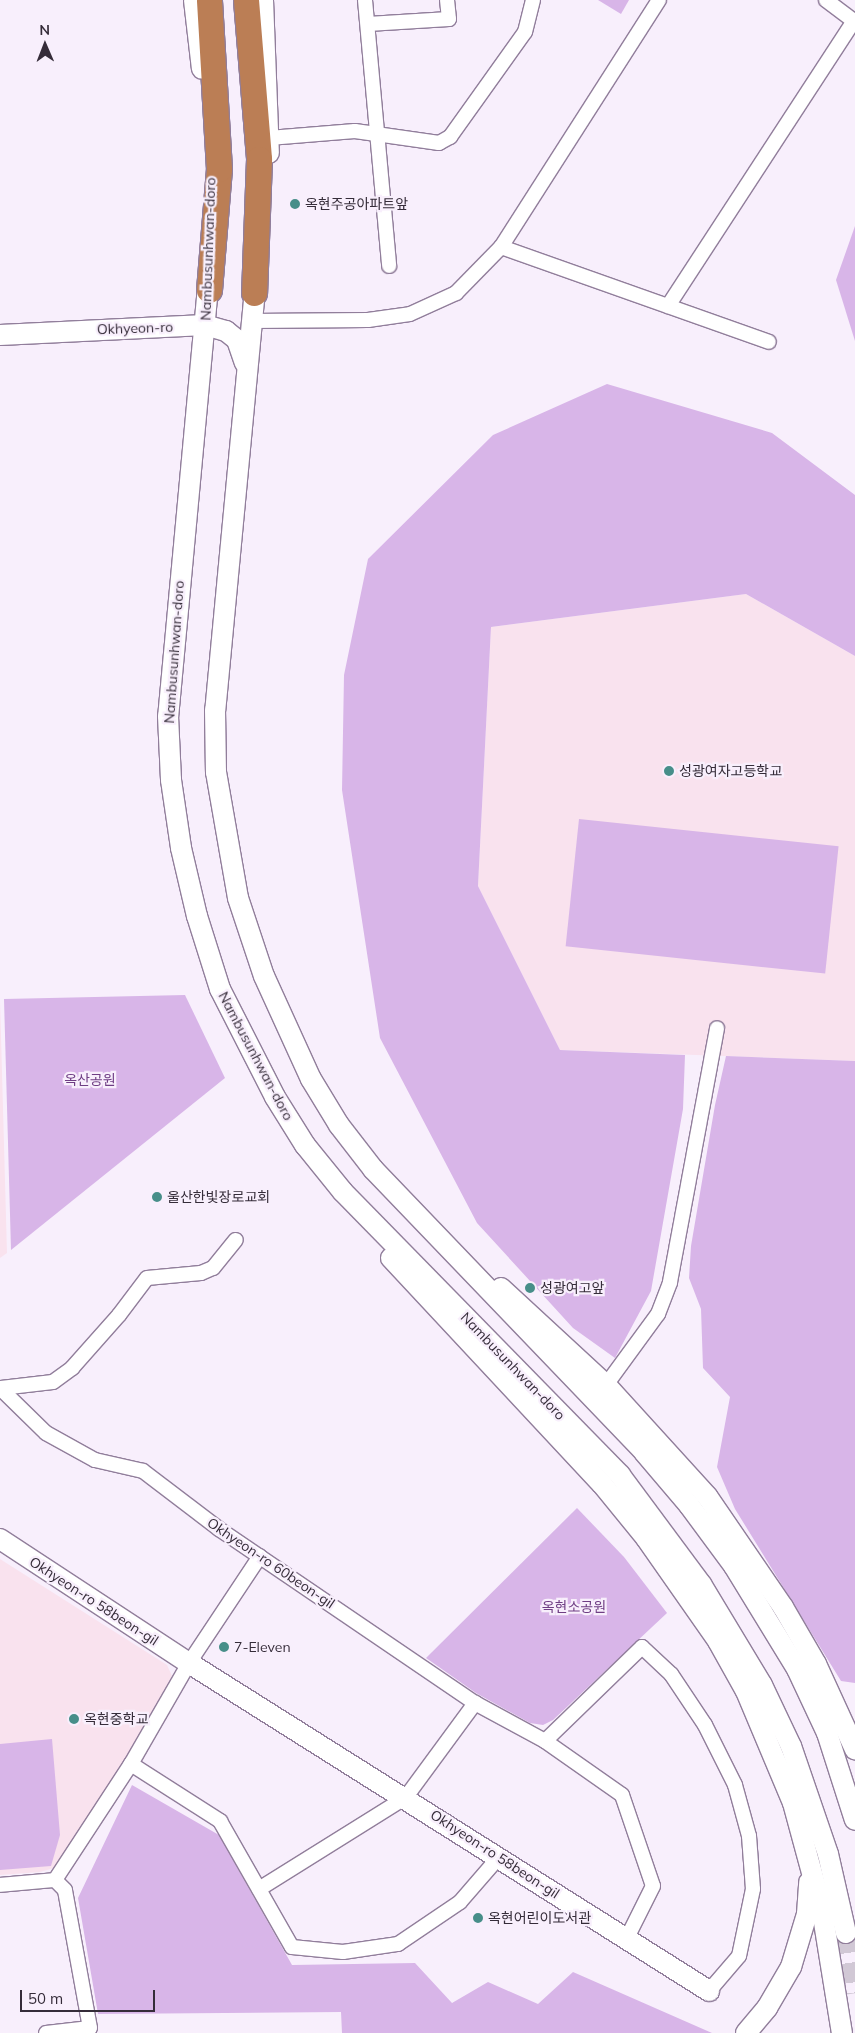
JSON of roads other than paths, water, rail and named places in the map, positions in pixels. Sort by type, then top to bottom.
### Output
[{"type":"highway","points":[[208,290],[219,169],[209,0]]},
{"type":"highway","points":[[246,0],[259,159],[254,294]]},
{"type":"main road","name":"Nambusunhwan-doro","points":[[194,0],[210,171],[208,290],[168,716],[171,780],[180,848],[197,916],[220,989],[275,1097],[305,1145],[343,1192],[620,1475],[701,1584],[762,1685],[791,1746],[828,1854],[846,1934]]},
{"type":"main road","points":[[263,0],[269,138],[267,193],[251,321],[215,710],[216,772],[238,898],[264,976],[311,1079],[339,1125],[386,1184],[644,1452],[689,1505],[744,1582],[797,1669],[826,1733],[855,1820]]},
{"type":"main road","name":"Okhyeon-ro","points":[[0,335],[205,325],[226,331],[237,340],[247,368]]},
{"type":"main road","points":[[339,1125],[419,1210],[606,1385],[701,1489],[749,1553],[816,1664],[850,1728],[855,1749]]},
{"type":"main road","points":[[305,1145],[370,1236],[602,1484],[680,1585],[746,1691],[777,1760],[809,1857],[822,1910],[842,2033]]},
{"type":"main road","name":"Okhyeon-ro 58beon-gil","points":[[0,1539],[189,1663],[406,1798],[709,1991]]},
{"type":"main road","points":[[850,1728],[855,1757]]},
{"type":"main road","points":[[746,2033],[780,1988],[801,1940],[807,1914],[809,1857]]},
{"type":"street","points":[[365,0],[389,266]]},
{"type":"street","points":[[368,24],[449,20],[447,0]]},
{"type":"street","points":[[269,138],[377,132],[439,143],[450,137],[525,32],[533,0]]},
{"type":"street","points":[[251,321],[368,320],[410,314],[456,293],[501,248],[659,0]]},
{"type":"street","points":[[668,306],[855,22],[826,0]]},
{"type":"street","points":[[501,248],[769,342]]},
{"type":"street","points":[[606,1385],[658,1314],[670,1282],[717,1028]]},
{"type":"street","points":[[0,1388],[53,1382],[72,1368],[119,1315],[147,1278],[201,1273],[213,1268],[236,1240]]},
{"type":"street","name":"Okhyeon-ro 60beon-gil","points":[[0,1388],[46,1433],[95,1460],[143,1471],[260,1556],[475,1703],[546,1741],[622,1795],[653,1886],[627,1938]]},
{"type":"street","points":[[55,1880],[131,1764],[189,1663],[260,1556]]},
{"type":"street","points":[[546,1741],[642,1647],[671,1674],[704,1725],[735,1784],[749,1836],[754,1889],[739,1956],[709,1991]]},
{"type":"street","points":[[259,1889],[406,1798],[475,1703]]},
{"type":"street","points":[[131,1764],[220,1821],[292,1947],[343,1952],[398,1944],[460,1902],[499,1857]]},
{"type":"street","points":[[0,1885],[55,1880]]},
{"type":"street","points":[[46,2033],[90,2028],[65,1890],[55,1880]]},
{"type":"tunnel","points":[[846,1933],[855,1993]]},
{"type":"place","name":"옥현주공아파트앞","points":[[295,204]]},
{"type":"place","name":"성광여자고등학교","points":[[669,771]]},
{"type":"place","name":"울산한빛장로교회","points":[[157,1197]]},
{"type":"place","name":"성광여고앞","points":[[530,1288]]},
{"type":"place","name":"7-Eleven","points":[[224,1647]]},
{"type":"place","name":"옥현중학교","points":[[74,1719]]},
{"type":"place","name":"옥현어린이도서관","points":[[478,1918]]},
{"type":"park label","name":"옥산공원","points":[[90,1080]]},
{"type":"park label","name":"옥현소공원","points":[[574,1607]]}]
